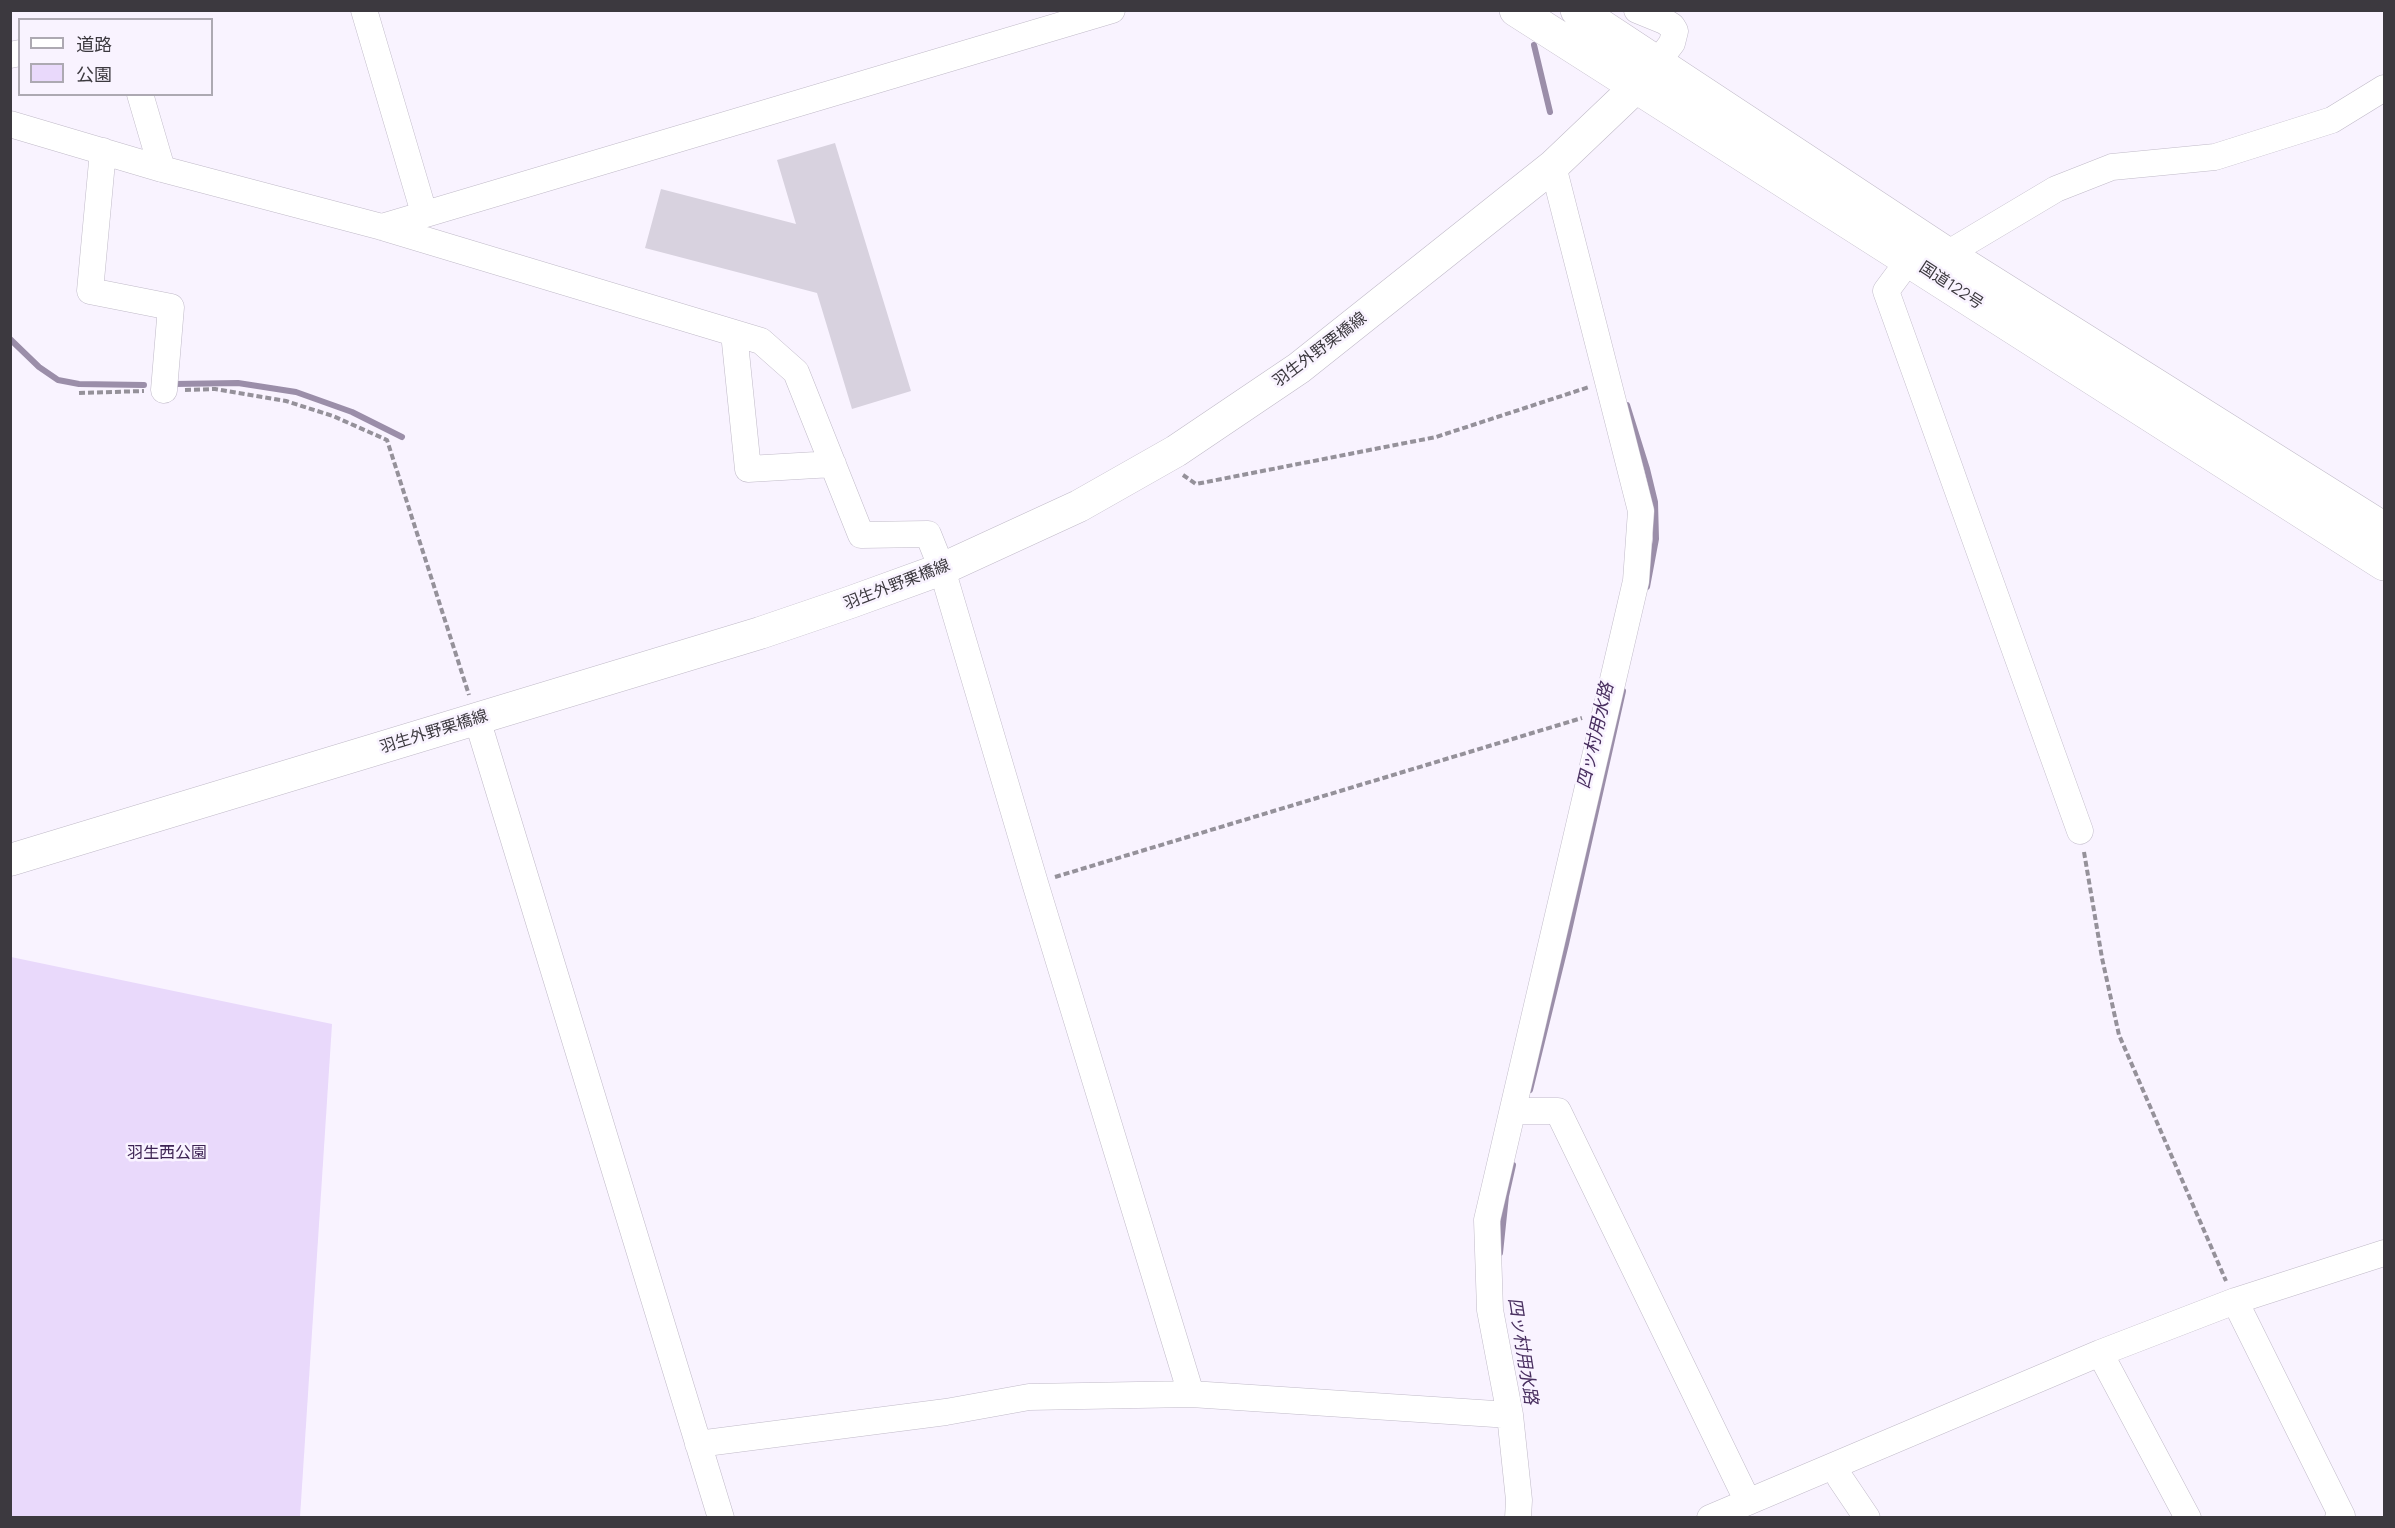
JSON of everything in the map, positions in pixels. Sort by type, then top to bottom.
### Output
[{"type":"highway","name":"国道122号","points":[[1516,10],[1647,74],[1947,254],[2385,529]]},
{"type":"highway","name":"国道122号","points":[[1577,10],[1647,74],[1909,260],[2385,564]]},
{"type":"main road","name":"羽生外野栗橋線","points":[[10,860],[759,633],[942,569],[1079,506],[1160,460],[1299,368],[1553,166],[1647,74]]},
{"type":"street","points":[[364,10],[424,213]]},
{"type":"street","points":[[382,227],[1112,10]]},
{"type":"street","points":[[1637,10],[1664,21],[1672,26],[1675,32],[1672,43],[1647,74]]},
{"type":"street","points":[[1947,254],[2056,189],[2112,167],[2214,157],[2332,120],[2385,88]]},
{"type":"street","points":[[141,96],[162,169]]},
{"type":"street","points":[[10,124],[162,169],[382,227],[762,341],[796,372],[861,535],[928,534],[942,569],[1035,884],[1191,1394]]},
{"type":"street","points":[[103,151],[90,291],[171,307],[164,390]]},
{"type":"street","points":[[1518,1518],[1519,1500],[1509,1415],[1490,1310],[1487,1220],[1636,580],[1641,511],[1610,380],[1553,166]]},
{"type":"street","points":[[1909,260],[1886,291],[2080,831]]},
{"type":"street","points":[[734,333],[748,469],[833,464]]},
{"type":"street","points":[[477,719],[721,1518]]},
{"type":"street","points":[[1513,1111],[1558,1111],[1748,1502]]},
{"type":"street","points":[[1710,1518],[2100,1353],[2235,1301],[2385,1253]]},
{"type":"street","points":[[2235,1301],[2342,1516],[2338,1518]]},
{"type":"street","points":[[2100,1353],[2188,1518]]},
{"type":"street","points":[[698,1444],[946,1412],[1029,1397],[1191,1394],[1509,1415]]},
{"type":"street","points":[[1836,1465],[1840,1478],[1867,1518]]},
{"type":"path","points":[[1160,460],[1196,484],[1436,437],[1610,380]]},
{"type":"path","points":[[79,393],[215,389],[286,401],[333,416],[387,440],[477,719]]},
{"type":"path","points":[[1035,884],[1606,711]]},
{"type":"path","points":[[2080,831],[2102,958],[2119,1035],[2235,1301]]},
{"type":"green space","name":"羽生西公園","points":[[11,957],[332,1024],[300,1517],[11,1517]]},
{"type":"building","points":[[835,143],[911,391],[852,409],[817,293],[645,248],[661,189],[796,224],[777,160]]},
{"type":"waterway","name":"四ッ村用水路","points":[[1534,45],[1550,112]]},
{"type":"waterway","points":[[10,339],[39,367],[58,380],[79,384],[144,385]]},
{"type":"waterway","points":[[174,384],[238,383],[296,392],[352,412],[402,437]]},
{"type":"waterway","name":"四ッ村用水路","points":[[1627,405],[1655,502],[1656,539],[1647,587]]},
{"type":"waterway","name":"四ッ村用水路","points":[[1530,1090],[1566,944],[1623,691]]},
{"type":"waterway","name":"四ッ村用水路","points":[[1500,1253],[1506,1196],[1513,1165]]}]
